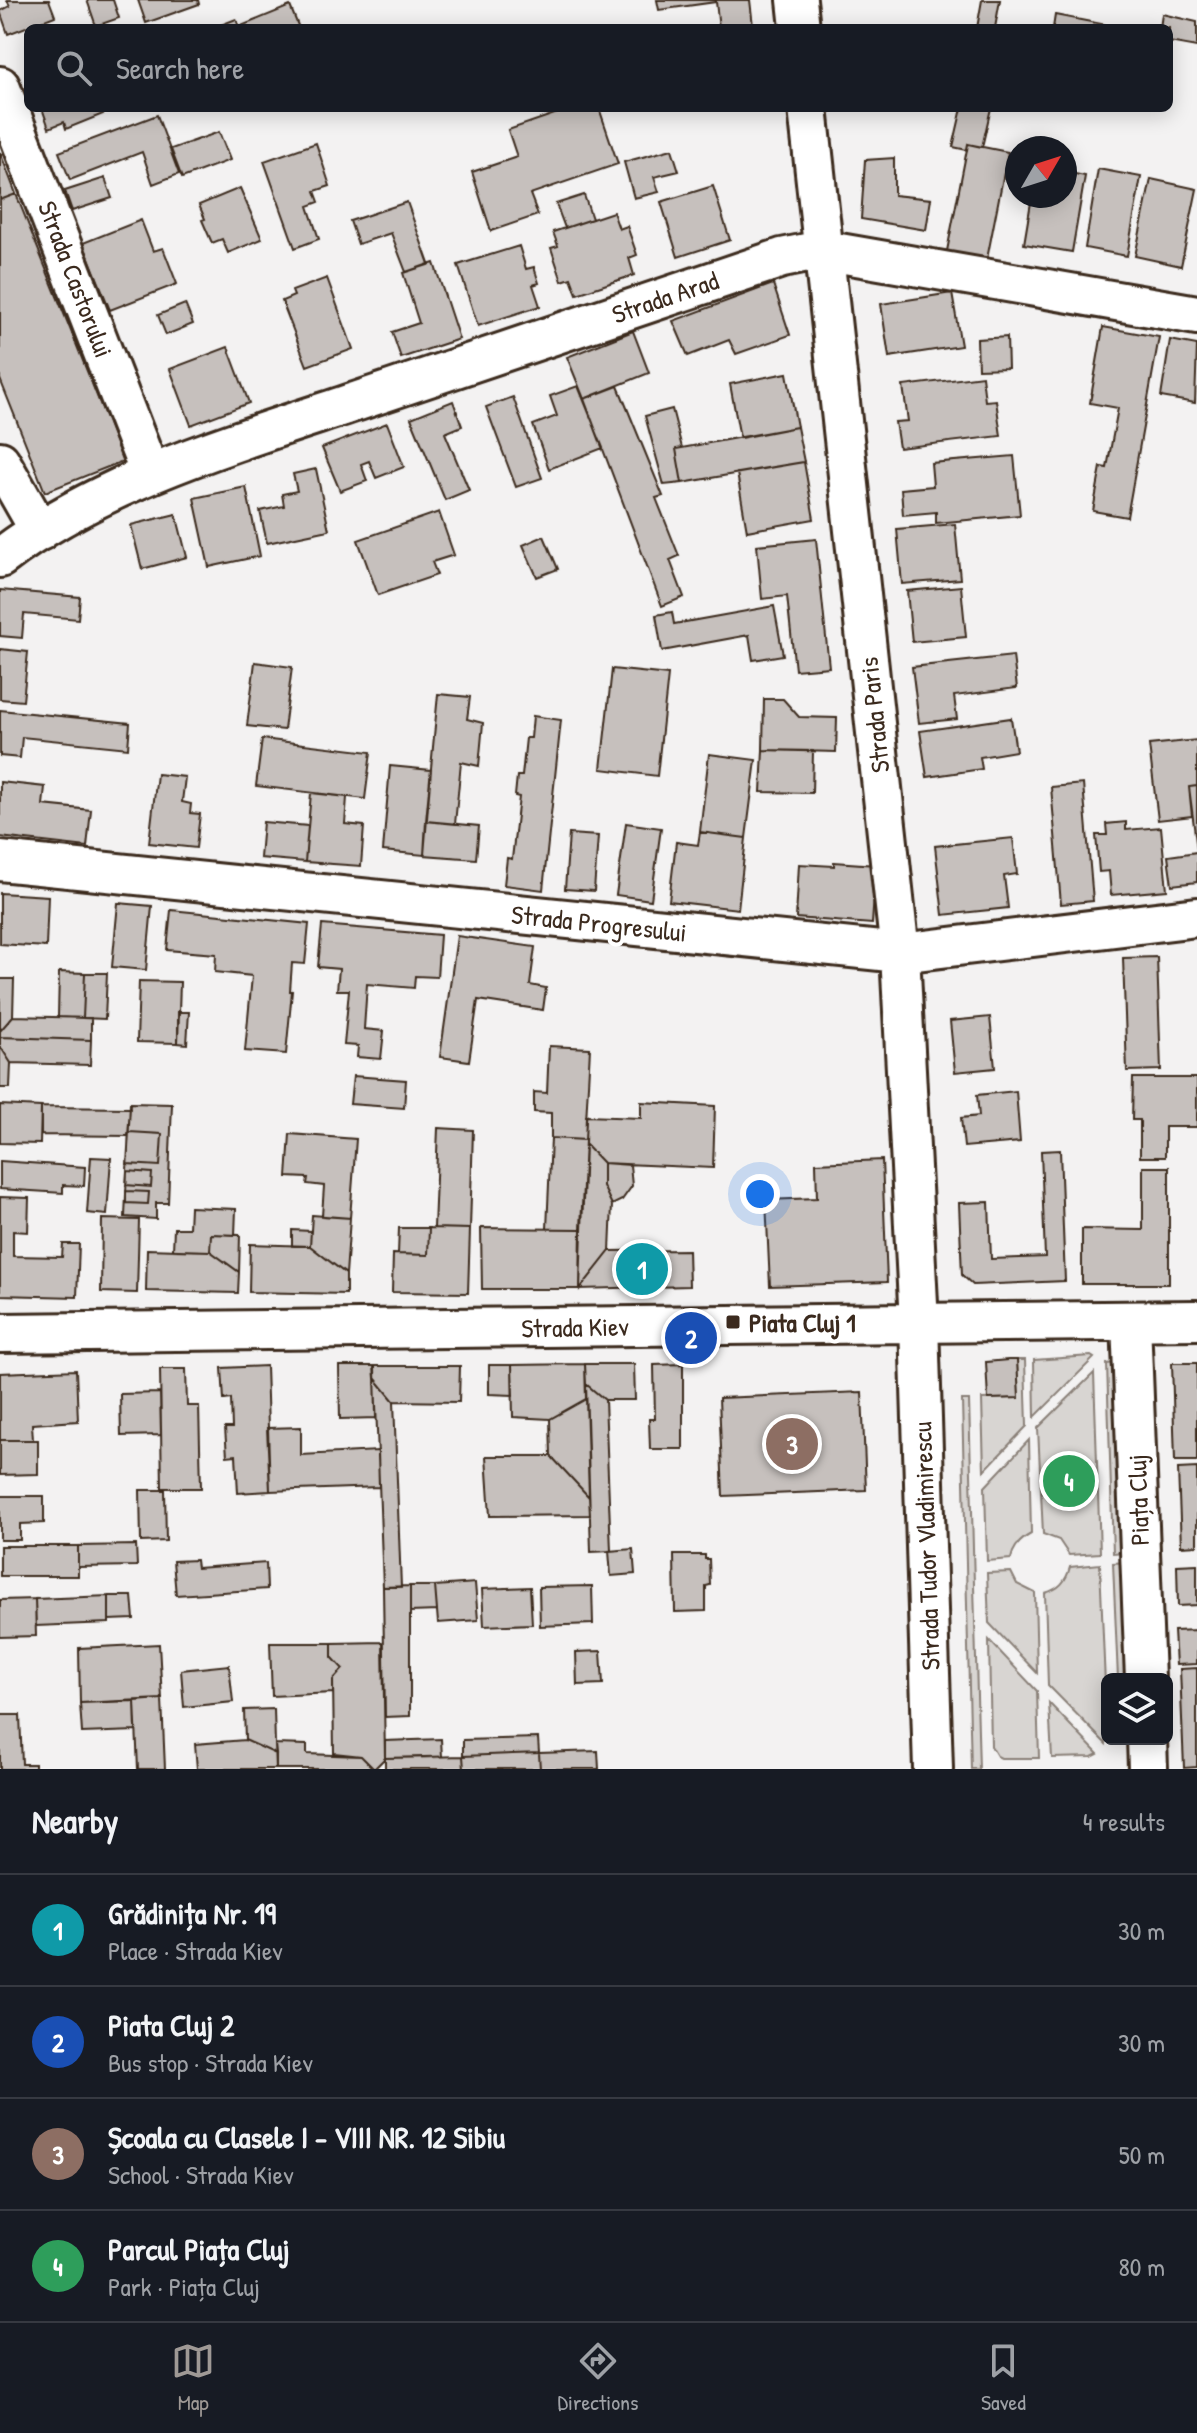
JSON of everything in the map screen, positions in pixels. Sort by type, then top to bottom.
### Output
[{"type":"street","points":[[797,0],[800,24]]},
{"type":"street","name":"Strada Castorului","points":[[0,86],[150,474]]},
{"type":"street","name":"Strada Paris","points":[[808,112],[900,953],[919,1323]]},
{"type":"street","name":"Strada Arad","points":[[0,558],[102,496],[150,474],[306,418],[767,263],[822,250],[1197,315]]},
{"type":"street","points":[[0,461],[40,531]]},
{"type":"street","name":"Strada Progresului","points":[[0,861],[900,953],[1197,917]]},
{"type":"street","name":"Strada Kiev","points":[[0,1333],[1197,1320]]},
{"type":"street","name":"Piața Cluj","points":[[1131,1321],[1145,1673]]},
{"type":"street","name":"Strada Tudor Vladimirescu","points":[[919,1323],[933,1769]]},
{"type":"street","points":[[1147,1745],[1148,1769]]},
{"type":"shaded area","points":[[1094,1358],[1035,1417],[1034,1360]]},
{"type":"shaded area","points":[[1017,1360],[1025,1360],[1027,1426],[984,1471],[982,1399],[1019,1398]]},
{"type":"shaded area","points":[[1115,1363],[1125,1552],[1113,1553],[1107,1364]]},
{"type":"shaded area","points":[[1094,1373],[1100,1553],[1069,1555],[1059,1540],[1043,1534],[1038,1428]]},
{"type":"shaded area","points":[[962,1400],[969,1400],[979,1769],[971,1769]]},
{"type":"shaded area","points":[[1029,1440],[1031,1534],[1018,1544],[1011,1559],[987,1561],[985,1487]]},
{"type":"shaded area","points":[[1126,1562],[1131,1673],[1118,1673],[1113,1563]]},
{"type":"shaded area","points":[[1100,1564],[1105,1673],[1101,1673],[1101,1739],[1048,1685],[1045,1593],[1061,1584],[1070,1567]]},
{"type":"shaded area","points":[[1011,1572],[1017,1584],[1035,1593],[1037,1673],[989,1623],[987,1573]]},
{"type":"shaded area","points":[[989,1640],[1037,1691],[1039,1758],[1001,1758],[991,1746]]},
{"type":"shaded area","points":[[1049,1703],[1098,1754],[1092,1757],[1052,1758]]},
{"type":"building","points":[[7,0],[49,0],[55,16],[34,24],[24,24],[24,28],[8,34],[0,11],[10,6]]},
{"type":"building","points":[[87,0],[113,0],[119,18],[95,24]]},
{"type":"building","points":[[138,0],[198,0],[199,4],[146,23]]},
{"type":"building","points":[[657,0],[750,0],[753,24],[719,24],[716,2],[659,10]]},
{"type":"building","points":[[982,0],[1000,0],[996,24],[978,24]]},
{"type":"building","points":[[290,6],[297,24],[246,24]]},
{"type":"building","points":[[1162,14],[1197,22],[1197,47],[1173,43],[1173,24],[1161,24]]},
{"type":"building","points":[[1055,15],[1102,24],[1054,24]]},
{"type":"building","points":[[43,112],[103,114],[66,129],[64,122],[49,128]]},
{"type":"building","points":[[560,112],[600,112],[618,164],[530,194],[538,215],[491,231],[472,172],[517,157],[508,130]]},
{"type":"building","points":[[961,112],[990,112],[982,147],[968,144],[967,150],[953,147]]},
{"type":"building","points":[[157,115],[179,174],[153,184],[142,152],[70,180],[59,152]]},
{"type":"building","points":[[219,132],[230,160],[182,178],[171,149]]},
{"type":"building","points":[[316,143],[330,186],[315,191],[319,202],[308,206],[319,239],[295,248],[264,161]]},
{"type":"building","points":[[968,144],[1005,151],[1005,167],[987,259],[947,251]]},
{"type":"building","points":[[672,149],[679,171],[654,177],[659,192],[634,198],[624,162]]},
{"type":"building","points":[[0,152],[16,194],[0,200]]},
{"type":"building","points":[[894,158],[894,195],[931,199],[926,230],[861,219],[865,160]]},
{"type":"building","points":[[1098,169],[1141,177],[1127,256],[1085,248]]},
{"type":"building","points":[[1077,174],[1085,176],[1072,252],[1024,244],[1030,208],[1077,208]]},
{"type":"building","points":[[105,178],[112,198],[72,211],[65,191]]},
{"type":"building","points":[[1151,179],[1197,189],[1181,266],[1135,256]]},
{"type":"building","points":[[713,186],[730,240],[678,257],[661,202]]},
{"type":"building","points":[[240,188],[262,239],[228,253],[222,239],[212,243],[199,205]]},
{"type":"building","points":[[16,194],[123,461],[45,492],[0,379],[0,200]]},
{"type":"building","points":[[584,195],[592,219],[565,228],[556,204]]},
{"type":"building","points":[[407,202],[429,264],[406,272],[391,233],[358,244],[350,221]]},
{"type":"building","points":[[613,212],[619,229],[627,226],[637,255],[629,258],[634,275],[577,294],[571,278],[562,281],[551,248],[558,246],[553,232]]},
{"type":"building","points":[[141,220],[153,251],[163,248],[177,284],[110,310],[83,243]]},
{"type":"building","points":[[519,246],[526,269],[534,267],[539,283],[533,285],[540,306],[478,326],[458,265]]},
{"type":"building","points":[[434,263],[459,339],[401,358],[392,332],[419,323],[403,273]]},
{"type":"building","points":[[327,278],[353,349],[307,366],[282,301],[294,296],[292,291]]},
{"type":"building","points":[[773,284],[790,335],[736,354],[729,340],[688,356],[673,321]]},
{"type":"building","points":[[952,293],[961,346],[889,357],[881,304]]},
{"type":"building","points":[[185,304],[193,324],[166,335],[158,315]]},
{"type":"building","points":[[1103,327],[1159,337],[1127,517],[1093,511],[1101,467],[1107,468],[1118,408],[1090,403]]},
{"type":"building","points":[[633,331],[649,373],[584,399],[567,357]]},
{"type":"building","points":[[1007,337],[1008,368],[978,369],[977,339]]},
{"type":"building","points":[[1170,340],[1197,345],[1195,403],[1161,397]]},
{"type":"building","points":[[228,347],[249,403],[191,425],[170,369]]},
{"type":"building","points":[[787,373],[797,427],[740,438],[730,384]]},
{"type":"building","points":[[982,376],[985,401],[996,400],[1001,436],[899,448],[895,422],[908,421],[903,386]]},
{"type":"building","points":[[578,386],[603,448],[549,469],[533,425],[557,416],[550,396]]},
{"type":"building","points":[[618,386],[663,496],[656,498],[679,556],[670,560],[684,597],[662,606],[584,399]]},
{"type":"building","points":[[513,397],[542,478],[516,487],[486,407]]},
{"type":"building","points":[[453,401],[462,426],[445,433],[469,490],[445,500],[411,418]]},
{"type":"building","points":[[672,409],[682,448],[676,449],[682,483],[664,485],[645,416]]},
{"type":"building","points":[[387,423],[404,467],[376,478],[369,461],[361,464],[367,481],[340,491],[322,448]]},
{"type":"building","points":[[797,427],[804,462],[682,483],[676,449]]},
{"type":"building","points":[[1014,456],[1020,515],[936,523],[936,512],[903,515],[901,489],[933,486],[931,463]]},
{"type":"building","points":[[804,462],[814,519],[747,531],[737,473]]},
{"type":"building","points":[[316,469],[329,530],[267,543],[260,511],[284,506],[282,494],[297,491],[293,474]]},
{"type":"building","points":[[246,487],[260,556],[209,567],[194,498]]},
{"type":"building","points":[[439,512],[454,555],[432,562],[437,575],[378,595],[358,540]]},
{"type":"building","points":[[176,514],[187,557],[142,569],[131,525]]},
{"type":"building","points":[[955,524],[960,579],[902,584],[897,529]]},
{"type":"building","points":[[544,536],[558,569],[537,577],[523,545]]},
{"type":"building","points":[[816,539],[829,667],[795,670],[787,596],[762,599],[757,545]]},
{"type":"building","points":[[961,586],[966,637],[912,642],[907,591]]},
{"type":"building","points":[[0,590],[80,597],[78,619],[24,614],[22,638],[0,636]]},
{"type":"building","points":[[774,606],[783,655],[753,660],[749,635],[662,651],[656,615],[672,612],[674,624]]},
{"type":"building","points":[[0,649],[28,652],[23,701],[0,699]]},
{"type":"building","points":[[1013,656],[1017,688],[954,696],[957,719],[919,723],[912,667]]},
{"type":"building","points":[[255,662],[292,667],[284,730],[247,726]]},
{"type":"building","points":[[612,669],[668,675],[657,776],[601,769]]},
{"type":"building","points":[[438,694],[470,697],[467,719],[483,723],[479,766],[461,762],[455,824],[426,821]]},
{"type":"building","points":[[764,699],[783,699],[799,717],[837,718],[836,752],[763,750]]},
{"type":"building","points":[[0,710],[130,723],[128,748],[22,737],[20,758],[0,756]]},
{"type":"building","points":[[533,716],[561,720],[543,890],[504,885],[507,858],[512,859],[519,797],[515,796],[517,776],[522,776],[526,738],[531,738]]},
{"type":"building","points":[[1011,718],[1016,751],[980,757],[982,769],[927,777],[920,731]]},
{"type":"building","points":[[262,739],[371,752],[365,799],[256,786]]},
{"type":"building","points":[[1197,740],[1197,786],[1189,787],[1192,816],[1158,820],[1149,745]]},
{"type":"building","points":[[763,750],[813,751],[812,793],[761,792]]},
{"type":"building","points":[[709,754],[756,760],[746,838],[700,832]]},
{"type":"building","points":[[390,766],[431,770],[424,855],[383,851]]},
{"type":"building","points":[[157,774],[185,777],[182,802],[191,804],[190,813],[200,814],[196,848],[149,843]]},
{"type":"building","points":[[0,782],[45,787],[43,805],[91,810],[87,847],[0,837]]},
{"type":"building","points":[[1083,784],[1093,901],[1061,904],[1051,787]]},
{"type":"building","points":[[1197,786],[1197,850],[1189,787]]},
{"type":"building","points":[[311,793],[347,797],[345,824],[364,826],[361,866],[305,862]]},
{"type":"building","points":[[426,821],[479,826],[476,859],[424,855]]},
{"type":"building","points":[[263,822],[308,826],[305,862],[260,858]]},
{"type":"building","points":[[1126,822],[1126,830],[1161,827],[1167,890],[1111,895],[1109,871],[1099,872],[1096,835],[1107,835],[1106,824]]},
{"type":"building","points":[[626,823],[661,828],[651,900],[616,895]]},
{"type":"building","points":[[700,832],[746,838],[738,909],[669,901],[676,842],[698,845]]},
{"type":"building","points":[[569,834],[598,836],[594,891],[565,889]]},
{"type":"building","points":[[1013,838],[1017,874],[1004,876],[1008,908],[943,915],[935,846]]},
{"type":"building","points":[[1197,852],[1197,882],[1172,885],[1168,856]]},
{"type":"building","points":[[834,862],[876,865],[872,924],[796,918],[799,864],[834,866]]},
{"type":"building","points":[[0,893],[48,896],[46,947],[0,944]]},
{"type":"building","points":[[118,903],[152,906],[146,970],[112,967]]},
{"type":"building","points":[[171,910],[309,924],[305,964],[292,963],[286,1054],[245,1051],[252,976],[215,972],[216,954],[167,950]]},
{"type":"building","points":[[322,925],[440,935],[437,977],[415,976],[414,988],[367,984],[364,1029],[384,1031],[381,1059],[357,1057],[358,1046],[344,1045],[349,990],[337,990],[339,969],[318,967]]},
{"type":"building","points":[[457,936],[535,947],[530,985],[546,988],[543,1010],[478,1000],[469,1061],[440,1057]]},
{"type":"building","points":[[1157,957],[1161,1070],[1127,1071],[1123,958]]},
{"type":"building","points":[[59,972],[85,973],[83,1018],[58,1017]]},
{"type":"building","points":[[85,973],[107,973],[105,1019],[83,1018]]},
{"type":"building","points":[[0,979],[14,979],[13,1016],[0,1031]]},
{"type":"building","points":[[139,981],[180,982],[178,1043],[137,1042]]},
{"type":"building","points":[[178,1012],[189,1012],[187,1044],[178,1043]]},
{"type":"building","points":[[13,1016],[91,1018],[91,1040],[0,1037],[0,1031]]},
{"type":"building","points":[[990,1017],[995,1068],[955,1072],[950,1021]]},
{"type":"building","points":[[0,1037],[91,1040],[90,1065],[11,1063],[0,1046]]},
{"type":"building","points":[[0,1046],[11,1063],[10,1088],[0,1088]]},
{"type":"building","points":[[549,1046],[590,1048],[585,1140],[551,1138],[551,1113],[534,1112],[534,1092],[547,1093]]},
{"type":"building","points":[[353,1076],[406,1080],[404,1108],[350,1104]]},
{"type":"building","points":[[1133,1078],[1197,1078],[1197,1127],[1165,1127],[1165,1157],[1140,1157],[1140,1120],[1132,1120]]},
{"type":"building","points":[[1016,1091],[1020,1142],[964,1147],[961,1118],[979,1116],[977,1095]]},
{"type":"building","points":[[641,1102],[715,1106],[713,1168],[603,1163],[585,1144],[586,1116],[641,1118]]},
{"type":"building","points":[[130,1103],[172,1104],[168,1203],[156,1203],[156,1219],[125,1217]]},
{"type":"building","points":[[0,1105],[41,1107],[40,1144],[0,1143]]},
{"type":"building","points":[[41,1107],[130,1108],[128,1136],[41,1135]]},
{"type":"building","points":[[438,1128],[473,1130],[470,1229],[434,1228]]},
{"type":"building","points":[[129,1132],[162,1134],[160,1166],[127,1164]]},
{"type":"building","points":[[290,1134],[356,1139],[350,1218],[322,1216],[324,1186],[307,1184],[308,1178],[287,1177]]},
{"type":"building","points":[[551,1138],[585,1140],[581,1229],[547,1229]]},
{"type":"building","points":[[585,1144],[603,1163],[603,1186],[612,1205],[610,1251],[580,1289]]},
{"type":"building","points":[[1060,1150],[1065,1281],[973,1285],[962,1275],[959,1203],[989,1202],[991,1259],[1045,1257],[1041,1151]]},
{"type":"building","points":[[91,1157],[111,1158],[107,1215],[87,1213]]},
{"type":"building","points":[[882,1160],[887,1282],[770,1286],[766,1200],[817,1198],[816,1163]]},
{"type":"building","points":[[0,1161],[85,1167],[84,1186],[63,1185],[63,1193],[0,1189]]},
{"type":"building","points":[[603,1163],[630,1165],[632,1186],[622,1200],[612,1205],[603,1186]]},
{"type":"building","points":[[1143,1167],[1169,1167],[1169,1284],[1082,1284],[1082,1229],[1143,1230]]},
{"type":"building","points":[[127,1171],[152,1173],[151,1187],[126,1185]]},
{"type":"building","points":[[126,1191],[149,1192],[148,1204],[126,1203]]},
{"type":"building","points":[[0,1197],[29,1198],[28,1232],[13,1231],[13,1256],[62,1257],[63,1244],[79,1244],[77,1297],[0,1295]]},
{"type":"building","points":[[190,1207],[236,1209],[235,1235],[211,1234],[210,1251],[173,1250],[174,1228],[189,1228]]},
{"type":"building","points":[[312,1215],[350,1218],[346,1274],[310,1246]]},
{"type":"building","points":[[102,1219],[139,1220],[137,1293],[101,1292]]},
{"type":"building","points":[[399,1228],[429,1228],[428,1255],[398,1254]]},
{"type":"building","points":[[429,1228],[470,1229],[468,1293],[392,1292],[393,1254],[428,1255]]},
{"type":"building","points":[[481,1228],[581,1229],[580,1289],[482,1289]]},
{"type":"building","points":[[292,1230],[311,1231],[310,1246],[292,1246]]},
{"type":"building","points":[[211,1234],[240,1235],[239,1272],[210,1251]]},
{"type":"building","points":[[250,1244],[310,1246],[346,1274],[346,1294],[249,1292]]},
{"type":"building","points":[[147,1249],[210,1251],[239,1272],[238,1293],[146,1291]]},
{"type":"building","points":[[688,1250],[689,1286],[580,1289],[610,1251]]},
{"type":"building","points":[[1017,1360],[1019,1398],[988,1399],[986,1362]]},
{"type":"building","points":[[1172,1363],[1197,1363],[1197,1461],[1175,1461]]},
{"type":"building","points":[[585,1364],[586,1399],[550,1419],[513,1417],[512,1365]]},
{"type":"building","points":[[585,1364],[634,1364],[635,1400],[605,1400],[586,1384]]},
{"type":"building","points":[[683,1364],[683,1449],[650,1449],[649,1419],[655,1419],[654,1365]]},
{"type":"building","points":[[489,1365],[512,1365],[513,1395],[489,1394]]},
{"type":"building","points":[[266,1366],[270,1491],[238,1493],[236,1455],[227,1456],[225,1428],[232,1428],[231,1399],[224,1400],[222,1368]]},
{"type":"building","points":[[339,1366],[375,1366],[376,1418],[340,1419]]},
{"type":"building","points":[[374,1366],[460,1366],[459,1402],[394,1401],[375,1378]]},
{"type":"building","points":[[160,1369],[186,1369],[187,1406],[199,1406],[201,1488],[162,1488]]},
{"type":"building","points":[[76,1370],[78,1421],[32,1424],[33,1440],[0,1440],[0,1373]]},
{"type":"building","points":[[375,1378],[394,1401],[401,1587],[383,1587]]},
{"type":"building","points":[[586,1384],[605,1400],[611,1551],[591,1552]]},
{"type":"building","points":[[862,1392],[866,1490],[723,1496],[719,1398]]},
{"type":"building","points":[[160,1393],[161,1435],[121,1436],[120,1394]]},
{"type":"building","points":[[586,1399],[589,1497],[551,1456],[550,1419]]},
{"type":"building","points":[[301,1427],[301,1455],[378,1451],[379,1487],[270,1491],[267,1428]]},
{"type":"building","points":[[0,1440],[38,1440],[38,1474],[0,1475]]},
{"type":"building","points":[[486,1456],[551,1456],[589,1497],[590,1515],[490,1516]]},
{"type":"building","points":[[1197,1468],[1197,1545],[1181,1546],[1178,1469]]},
{"type":"building","points":[[140,1490],[165,1490],[166,1541],[141,1542]]},
{"type":"building","points":[[0,1496],[44,1496],[44,1523],[20,1524],[20,1540],[0,1540]]},
{"type":"building","points":[[136,1545],[137,1566],[78,1567],[78,1546]]},
{"type":"building","points":[[0,1546],[78,1546],[78,1576],[0,1576]]},
{"type":"building","points":[[633,1549],[635,1574],[611,1576],[609,1551]]},
{"type":"building","points":[[674,1555],[705,1555],[705,1559],[709,1559],[710,1585],[706,1586],[706,1611],[675,1612]]},
{"type":"building","points":[[196,1560],[197,1568],[266,1563],[267,1589],[176,1595],[173,1561]]},
{"type":"building","points":[[1197,1564],[1197,1605],[1178,1606],[1177,1565]]},
{"type":"building","points":[[475,1583],[478,1620],[438,1623],[435,1586]]},
{"type":"building","points":[[410,1586],[410,1716],[385,1717],[383,1587]]},
{"type":"building","points":[[410,1586],[435,1586],[437,1611],[410,1612]]},
{"type":"building","points":[[592,1586],[593,1624],[540,1626],[539,1587]]},
{"type":"building","points":[[530,1587],[532,1624],[484,1626],[482,1589]]},
{"type":"building","points":[[109,1596],[109,1623],[36,1626],[35,1599]]},
{"type":"building","points":[[109,1596],[132,1596],[134,1619],[109,1620]]},
{"type":"building","points":[[35,1599],[36,1636],[0,1637],[0,1600]]},
{"type":"building","points":[[1197,1630],[1197,1664],[1176,1665],[1174,1631]]},
{"type":"building","points":[[383,1642],[385,1758],[374,1769],[361,1756],[334,1753],[333,1680],[343,1669],[332,1657],[332,1643]]},
{"type":"building","points":[[270,1643],[332,1643],[332,1657],[343,1669],[333,1680],[333,1693],[272,1696]]},
{"type":"building","points":[[159,1644],[162,1699],[80,1703],[79,1648]]},
{"type":"building","points":[[601,1651],[603,1684],[577,1685],[576,1652]]},
{"type":"building","points":[[229,1665],[233,1702],[184,1707],[181,1670]]},
{"type":"building","points":[[1197,1668],[1197,1767],[1184,1768],[1180,1669]]},
{"type":"building","points":[[162,1699],[165,1769],[138,1769],[135,1701]]},
{"type":"building","points":[[135,1701],[136,1731],[82,1733],[80,1703]]},
{"type":"building","points":[[274,1709],[276,1754],[245,1740],[244,1710]]},
{"type":"building","points":[[0,1715],[20,1715],[22,1764],[35,1764],[35,1769],[0,1769]]},
{"type":"building","points":[[538,1738],[539,1753],[463,1756],[463,1740]]},
{"type":"building","points":[[441,1739],[442,1757],[385,1758],[385,1741]]},
{"type":"building","points":[[245,1740],[276,1754],[276,1769],[197,1769],[195,1744]]},
{"type":"building","points":[[275,1744],[307,1745],[307,1754],[361,1756],[374,1769],[276,1769]]},
{"type":"building","points":[[598,1751],[599,1769],[540,1769],[539,1753]]},
{"type":"building","points":[[539,1753],[540,1769],[464,1769],[463,1756]]},
{"type":"building","points":[[463,1756],[464,1769],[385,1769],[385,1758]]},
{"type":"place","name":"Grădinița Nr. 19","points":[[642,1269]]},
{"type":"place","name":"Piata Cluj 1","points":[[733,1322]]},
{"type":"place","name":"Piata Cluj 2","points":[[691,1338]]},
{"type":"place","name":"Școala cu Clasele I - VIII NR. 12 Sibiu","points":[[792,1444]]},
{"type":"place","name":"Parcul Piața Cluj","points":[[1069,1481]]}]
